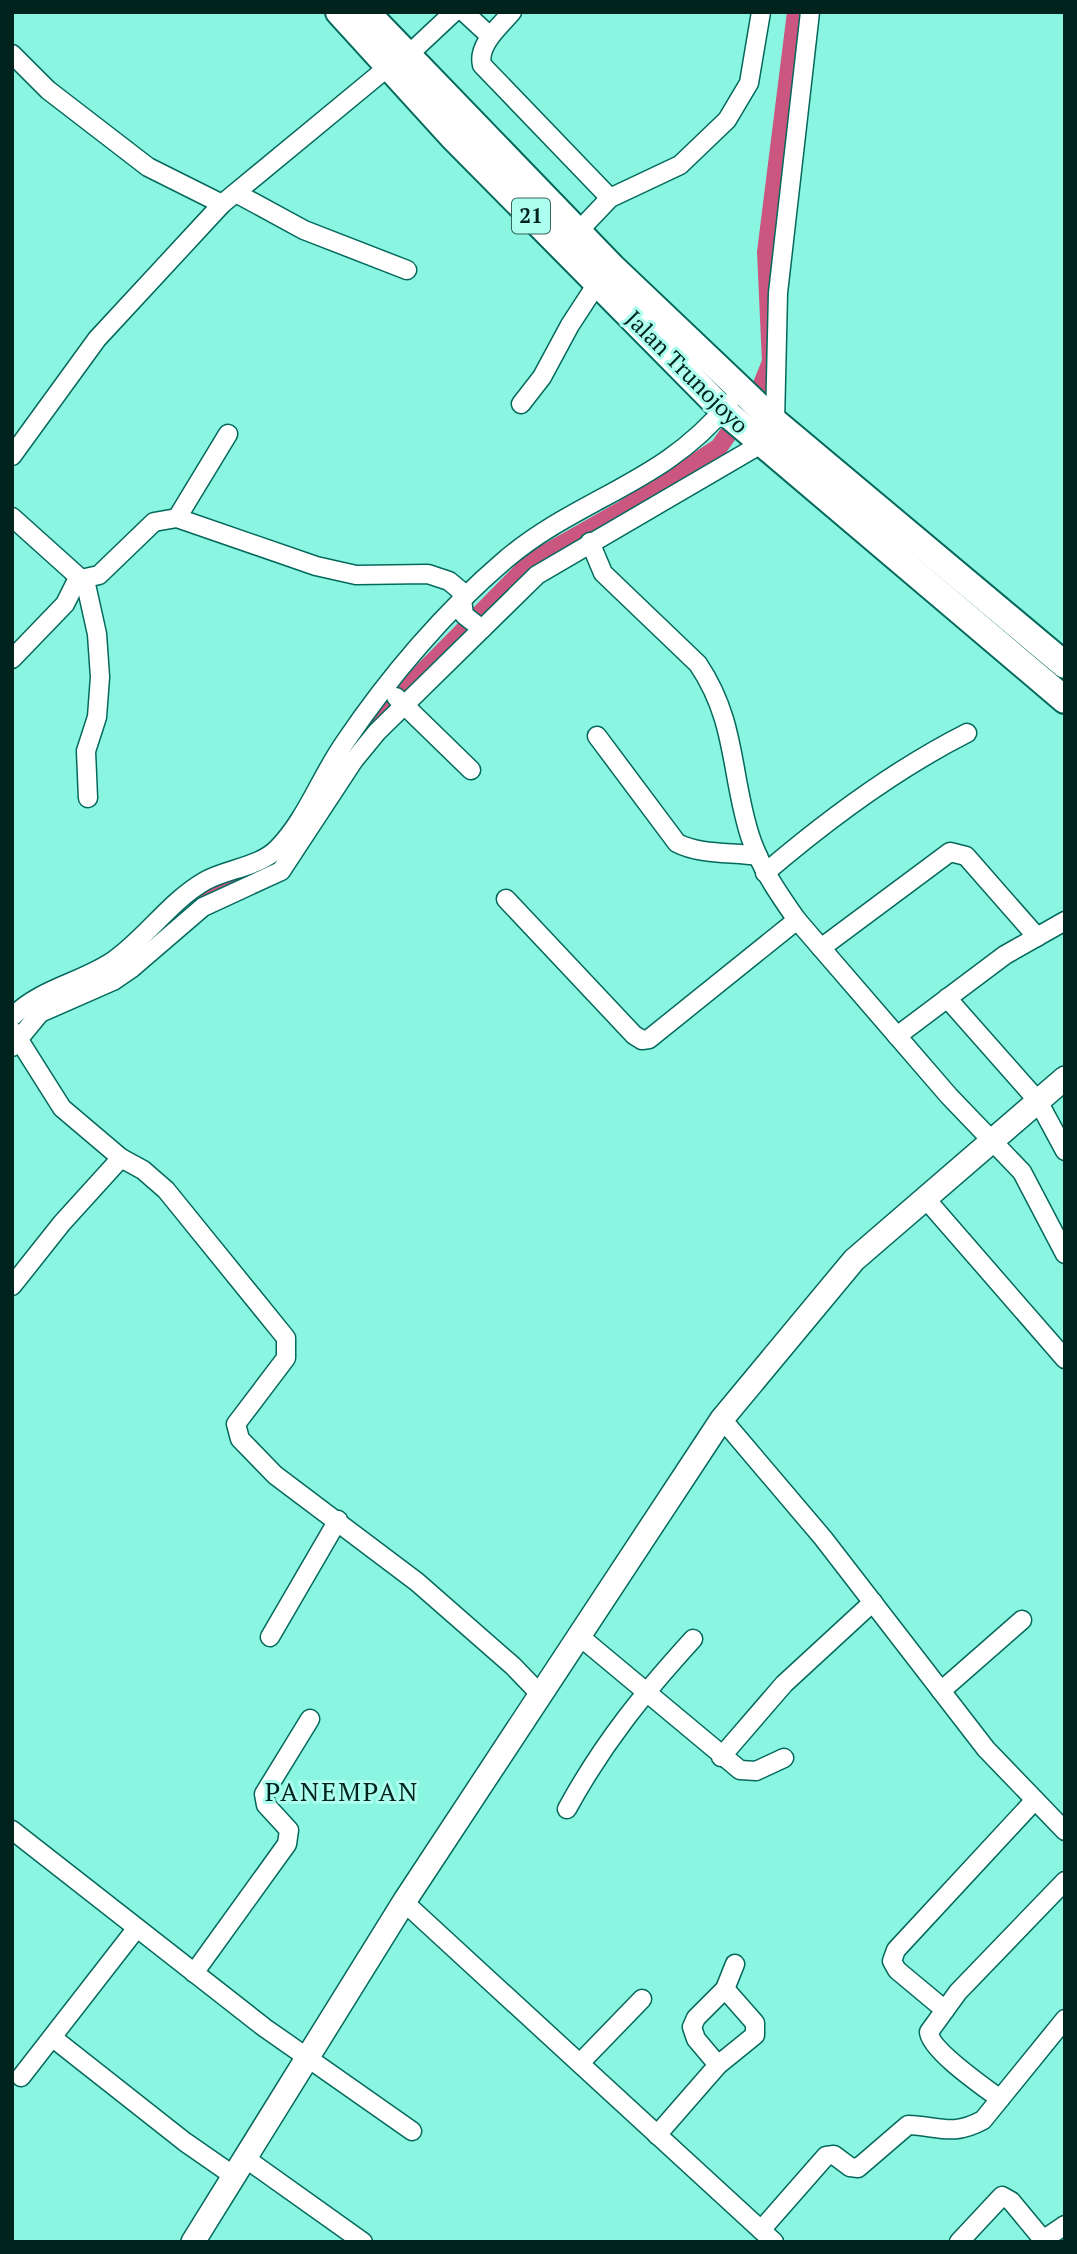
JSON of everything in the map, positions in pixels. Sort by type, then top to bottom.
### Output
[{"type":"highway","name":"Jalan Trunojoyo","points":[[339,12],[398,61],[604,274],[748,414],[949,586],[1065,700]]},
{"type":"highway","name":"Jalan Trunojoyo","points":[[366,12],[398,61]]},
{"type":"highway","name":"Jalan Trunojoyo","points":[[949,586],[1065,666]]},
{"type":"main road","points":[[193,2242],[404,1902],[539,1693],[722,1419],[845,1269],[1065,1078]]},
{"type":"street","points":[[12,456],[97,339],[229,199],[454,12]]},
{"type":"street","points":[[464,12],[490,36]]},
{"type":"street","points":[[512,12],[490,36],[481,54],[485,69],[610,198]]},
{"type":"street","points":[[570,239],[610,198],[680,165],[727,120],[749,83],[761,12]]},
{"type":"street","points":[[539,1693],[513,1666],[417,1582],[275,1475],[235,1432],[236,1424],[247,1407],[286,1358],[286,1338],[166,1190],[143,1170],[121,1158],[53,1097],[15,1033],[40,1013],[113,981],[132,968],[227,883],[276,863],[354,760],[396,697],[471,617],[590,541],[748,414],[778,293],[810,12]]},
{"type":"street","points":[[12,54],[48,90],[148,167],[407,270]]},
{"type":"street","points":[[521,404],[542,377],[604,274]]},
{"type":"street","points":[[276,863],[292,829],[344,743],[396,697],[471,617],[506,559],[545,532],[748,414]]},
{"type":"street","points":[[12,659],[58,613],[82,579],[99,575],[154,522],[180,510],[228,433]]},
{"type":"street","points":[[180,510],[243,542],[338,571],[438,577],[457,587],[471,617]]},
{"type":"street","points":[[12,517],[82,579],[97,634],[100,677],[97,717],[86,751],[88,799]]},
{"type":"street","points":[[590,541],[603,573],[698,664],[709,680],[724,712],[739,793],[761,865],[797,920],[897,1036],[1022,1172],[1065,1254]]},
{"type":"street","points":[[396,697],[471,770]]},
{"type":"street","points":[[761,865],[810,835],[895,774],[967,733]]},
{"type":"street","points":[[597,736],[677,843],[697,851],[724,851],[761,865]]},
{"type":"street","points":[[821,948],[950,852],[966,856],[1037,937]]},
{"type":"street","points":[[506,899],[635,1035],[644,1040],[797,920]]},
{"type":"street","points":[[897,1036],[1005,955],[1065,921]]},
{"type":"street","points":[[947,998],[1038,1101],[1065,1151]]},
{"type":"street","points":[[12,1286],[62,1223],[121,1158]]},
{"type":"street","points":[[925,1198],[1065,1359]]},
{"type":"street","points":[[722,1419],[873,1602],[986,1749],[1065,1831]]},
{"type":"street","points":[[270,1637],[338,1520]]},
{"type":"street","points":[[721,1757],[784,1684],[873,1602]]},
{"type":"street","points":[[942,1691],[1022,1620]]},
{"type":"street","points":[[578,1635],[646,1690],[721,1757],[747,1773],[784,1758]]},
{"type":"street","points":[[567,1809],[593,1762],[646,1690],[693,1639]]},
{"type":"street","points":[[194,1973],[287,1844],[289,1830],[266,1805],[264,1794],[310,1719]]},
{"type":"street","points":[[945,2010],[894,1966],[896,1950],[1035,1800]]},
{"type":"street","points":[[12,1830],[265,2028],[412,2131]]},
{"type":"street","points":[[1000,2099],[944,2053],[929,2037],[930,2029],[1065,1881]]},
{"type":"street","points":[[404,1902],[581,2062],[767,2236],[826,2156],[834,2155],[858,2168],[905,2126],[916,2125],[947,2131],[970,2127],[984,2120],[1065,2019]]},
{"type":"street","points":[[21,2077],[136,1929]]},
{"type":"street","points":[[718,2065],[696,2039],[692,2027],[696,2018],[724,1989],[735,1964]]},
{"type":"street","points":[[657,2135],[718,2065],[751,2040],[757,2028],[724,1989]]},
{"type":"street","points":[[581,2062],[642,2000]]},
{"type":"street","points":[[53,2038],[185,2142],[240,2167],[363,2242]]},
{"type":"street","points":[[958,2242],[1002,2196],[1011,2201],[1044,2241],[1065,2225]]},
{"type":"waterway","points":[[354,750],[371,724],[532,561],[622,510],[719,447],[760,389],[771,362],[766,252],[796,12]]},
{"type":"waterway","points":[[202,904],[225,885],[264,870],[279,861],[292,847]]},
{"type":"district","name":"PANEMPAN","points":[[342,1792]]}]
